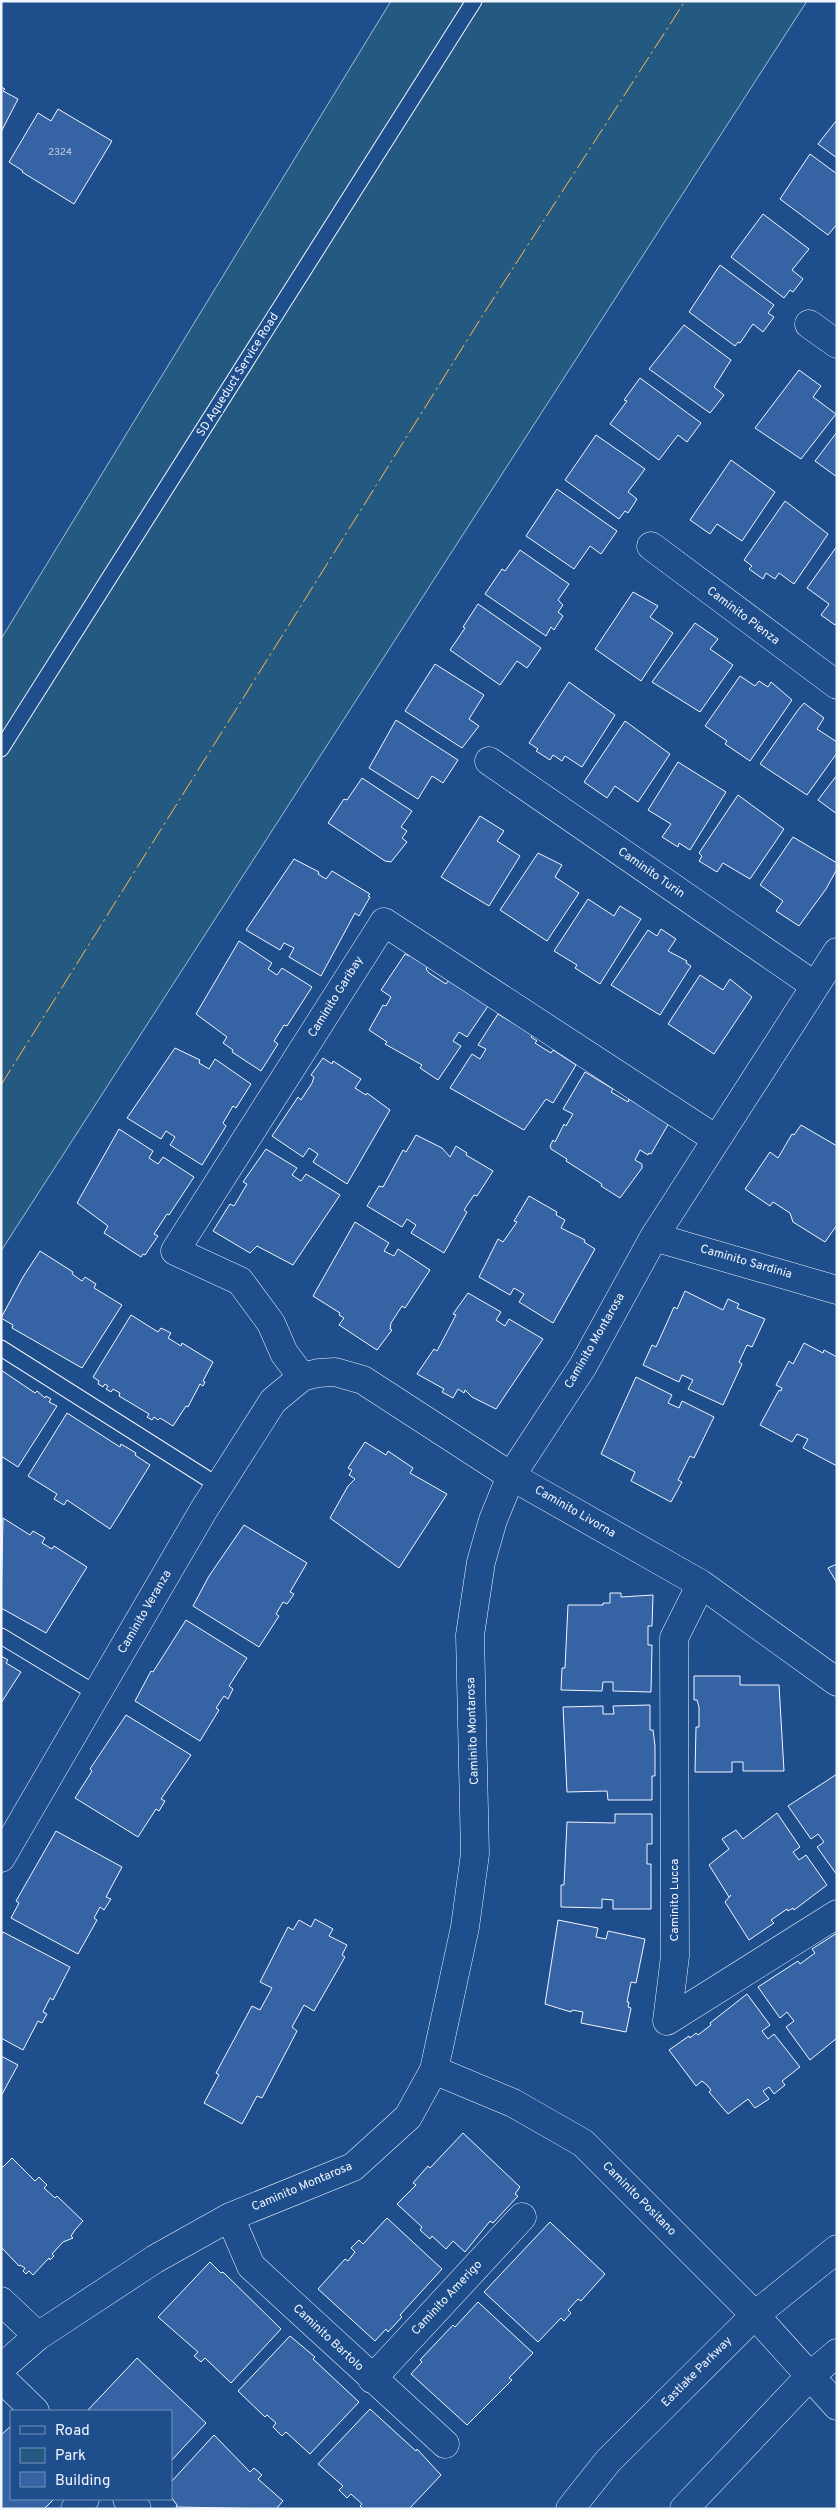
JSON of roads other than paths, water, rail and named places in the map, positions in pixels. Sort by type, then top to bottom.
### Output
[{"type":"street","points":[[809,324],[837,344]]},
{"type":"street","name":"Caminito Pienza","points":[[651,546],[837,685]]},
{"type":"street","name":"Caminito Turin","points":[[489,761],[814,985]]},
{"type":"street","name":"Caminito Garibay","points":[[302,1377],[284,1353],[271,1323],[240,1282],[175,1251],[384,922],[716,1139]]},
{"type":"street","name":"Caminito Montarosa","points":[[1,2368],[38,2336],[155,2259],[230,2218],[353,2167],[408,2117],[434,2070],[465,1927],[475,1854],[470,1635],[481,1562],[493,1520],[511,1476],[583,1366],[654,1236],[837,952]]},
{"type":"street","name":"Caminito Sardinia","points":[[654,1236],[837,1290]]},
{"type":"street","name":"Caminito Livorna","points":[[302,1377],[318,1373],[335,1372],[363,1380],[511,1476],[701,1584],[837,1682]]},
{"type":"street","name":"Caminito Veranza","points":[[1,1858],[219,1486],[272,1400],[302,1377]]},
{"type":"street","name":"Caminito Lucca","points":[[701,1584],[674,1638],[675,1956],[668,2021],[837,1914]]},
{"type":"street","name":"Caminito Positano","points":[[434,2070],[513,2103],[583,2144],[755,2315],[837,2406]]},
{"type":"street","name":"Caminito Amerigo","points":[[372,2379],[522,2217]]},
{"type":"street","name":"Caminito Bartolo","points":[[230,2218],[252,2266],[372,2379],[446,2444]]},
{"type":"street","name":"Eastlake Parkway","points":[[570,2509],[608,2461],[755,2315],[837,2248]]},
{"type":"street","points":[[1,2300],[38,2336]]},
{"type":"street","points":[[684,2509],[810,2376],[837,2353]]},
{"type":"street","points":[[1,2378],[34,2410]]},
{"type":"street","points":[[75,2509],[84,2500]]},
{"type":"street","points":[[128,2500],[137,2509]]},
{"type":"lane","name":"SD Aqueduct Service Road","points":[[1,749],[474,1]]},
{"type":"lane","points":[[1,1348],[219,1486]]},
{"type":"lane","points":[[1,1636],[97,1694]]}]
